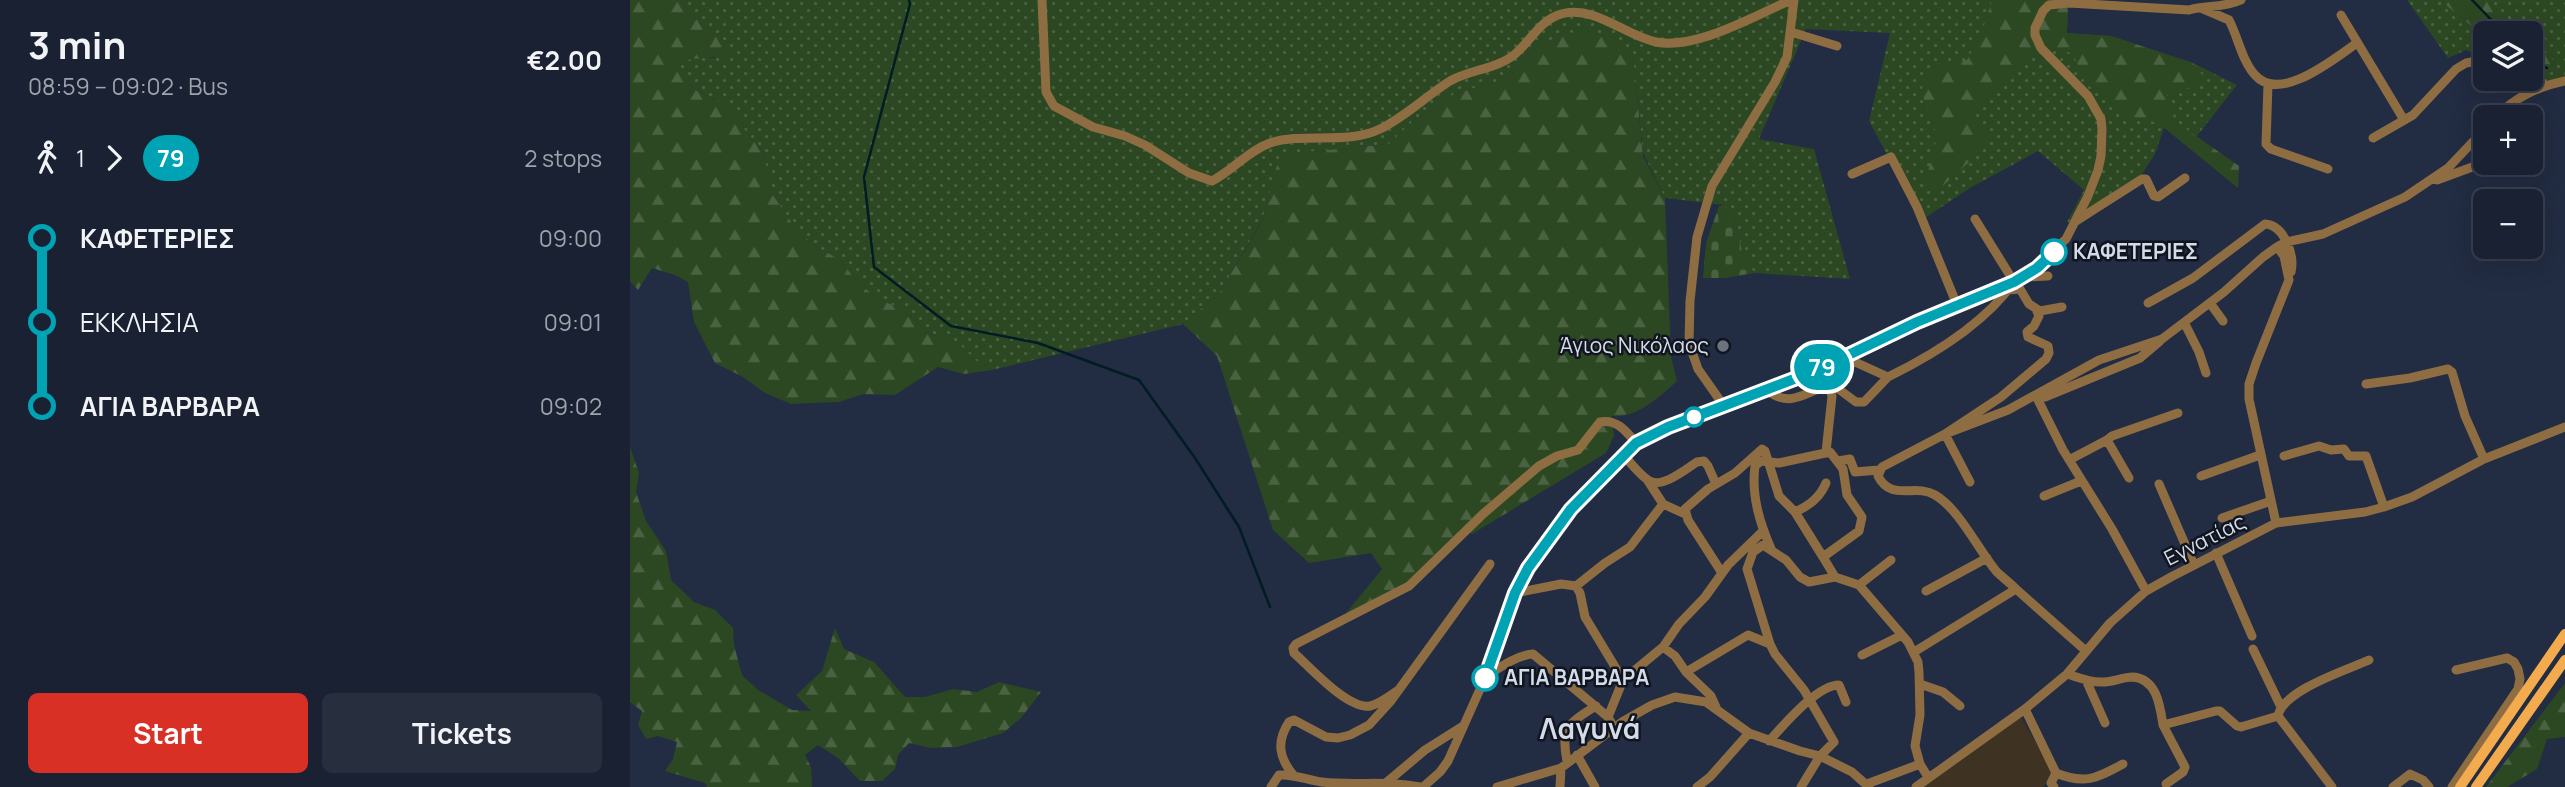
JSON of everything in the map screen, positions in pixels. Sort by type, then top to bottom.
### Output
[{"type":"main road","points":[[2460,787],[2565,634]]},
{"type":"main road","points":[[2476,787],[2565,660]]},
{"type":"street","points":[[1042,0],[1046,92],[1054,106],[1093,127],[1135,141],[1189,173],[1212,181],[1258,148],[1271,143],[1378,130],[1452,80],[1515,54],[1544,23],[1559,15],[1589,13],[1636,36],[1657,42],[1675,43],[1699,40],[1792,0],[1787,57],[1775,82],[1712,186],[1697,237],[1690,301],[1689,343],[1698,369],[1724,406]]},
{"type":"street","points":[[1271,787],[1279,775],[1323,782],[1387,782],[1422,787],[1440,772],[1448,761],[1485,678],[1515,593],[1528,568],[1571,509],[1636,443],[1668,427],[1844,357],[1958,304],[2007,286],[2025,277],[2054,252],[2066,239],[2076,221],[2098,170],[2102,142],[2101,119],[2088,96],[2041,48],[2035,35],[2040,16],[2049,5],[2189,10],[2213,3],[2227,6],[2241,0]]},
{"type":"street","points":[[2200,7],[2229,20],[2248,65],[2255,76],[2268,84],[2280,86],[2293,82],[2322,67],[2357,43]]},
{"type":"street","points":[[2341,15],[2404,120]]},
{"type":"street","points":[[1791,32],[1837,46]]},
{"type":"street","points":[[2373,138],[2404,120],[2427,102],[2456,69],[2466,62],[2473,61]]},
{"type":"street","points":[[2543,83],[2561,82]]},
{"type":"street","points":[[2509,105],[2519,96],[2561,82]]},
{"type":"street","points":[[2268,84],[2266,144],[2271,149],[2328,169]]},
{"type":"street","points":[[2428,184],[2473,142]]},
{"type":"street","points":[[1852,174],[1891,157],[1917,207],[1958,304]]},
{"type":"street","points":[[2023,402],[2038,400],[2140,358],[2185,324],[2263,257],[2286,242],[2339,228],[2428,184],[2473,167]]},
{"type":"street","points":[[2076,221],[2142,179],[2146,179],[2154,195],[2158,197],[2185,178]]},
{"type":"street","points":[[1975,219],[2007,286],[2022,291],[2029,304],[2036,309],[2046,311],[2062,307]]},
{"type":"street","points":[[2148,303],[2193,278],[2265,224],[2274,227],[2286,242],[2292,266],[2289,280],[2249,384],[2249,399],[2260,456],[2276,523]]},
{"type":"street","points":[[2277,247],[2284,256],[2289,280]]},
{"type":"street","points":[[2025,277],[2048,276]]},
{"type":"street","points":[[1766,390],[1779,397],[1794,399],[1833,385],[1856,402],[1864,402],[1888,377],[1953,339],[1996,305],[2007,286]]},
{"type":"street","points":[[2210,303],[2223,321]]},
{"type":"street","points":[[1945,434],[2001,397],[2046,359],[2048,346],[2028,337],[2027,332],[2039,316],[2036,309]]},
{"type":"street","points":[[2185,324],[2206,373]]},
{"type":"street","points":[[1855,472],[1879,470],[1945,434],[2023,402],[2099,360],[2162,339]]},
{"type":"street","points":[[1844,357],[1888,377]]},
{"type":"street","points":[[2366,384],[2448,369],[2452,372],[2465,416],[2484,458]]},
{"type":"street","points":[[1826,452],[1832,396],[1829,385]]},
{"type":"street","points":[[2038,400],[2069,460],[2112,529],[2146,592]]},
{"type":"street","points":[[2069,460],[2112,436],[2178,413]]},
{"type":"street","points":[[1399,690],[1373,705],[1355,704],[1322,679],[1294,653],[1293,648],[1296,644],[1409,586],[1483,514],[1539,466],[1557,456],[1578,450],[1600,422],[1609,421],[1619,425],[1636,443]]},
{"type":"street","name":"Εγνατίας","points":[[1916,787],[2025,709],[2067,674],[2110,623],[2146,592],[2194,565],[2276,523],[2365,512],[2412,497],[2484,458],[2565,427]]},
{"type":"street","points":[[1945,434],[1970,482]]},
{"type":"street","points":[[2107,440],[2129,478]]},
{"type":"street","points":[[2284,456],[2319,446],[2331,450],[2344,449],[2349,456],[2366,456],[2384,507]]},
{"type":"street","points":[[1685,514],[1690,503],[1735,473],[1762,449],[1770,463],[1779,495],[1795,512],[1835,577]]},
{"type":"street","points":[[1772,552],[1757,506],[1754,474],[1758,462],[1801,460],[1826,452],[1834,455],[1843,469],[1847,495],[1861,513],[1859,531],[1823,557]]},
{"type":"street","points":[[1623,456],[1648,481],[1662,504],[1685,514],[1723,573]]},
{"type":"street","points":[[2200,476],[2260,456]]},
{"type":"street","points":[[1838,461],[1850,459],[1855,472],[1857,478],[1846,482]]},
{"type":"street","points":[[1648,481],[1664,481],[1704,461],[1716,484]]},
{"type":"street","points":[[1879,470],[1881,482],[1895,492],[1924,490],[1942,500],[1964,525],[1997,572],[2086,651]]},
{"type":"street","points":[[2044,496],[2081,481]]},
{"type":"street","points":[[1795,512],[1822,494],[1826,483]]},
{"type":"street","points":[[2159,484],[2194,565]]},
{"type":"street","points":[[2222,518],[2271,501]]},
{"type":"street","points":[[1515,593],[1561,584],[1576,586],[1630,547],[1662,504]]},
{"type":"street","points":[[1608,717],[1623,680],[1662,647],[1723,573],[1763,531]]},
{"type":"street","points":[[1747,569],[1749,560],[1758,547],[1763,545],[1786,560],[1800,578],[1809,582],[1835,577],[1859,585],[1902,635],[1918,662],[1920,715],[1915,746],[1920,764],[1928,777]]},
{"type":"street","points":[[2216,553],[2252,636]]},
{"type":"street","points":[[1739,555],[1747,569],[1775,654],[1804,690],[1834,742],[1821,756],[1801,787]]},
{"type":"street","points":[[1926,591],[1987,558]]},
{"type":"street","points":[[1859,585],[1891,560]]},
{"type":"street","points":[[1294,776],[1284,762],[1280,748],[1280,738],[1289,722],[1294,720],[1326,737],[1350,736],[1369,725],[1399,690],[1490,564]]},
{"type":"street","points":[[1576,586],[1580,593],[1584,617],[1623,680]]},
{"type":"street","points":[[1914,652],[2016,589]]},
{"type":"street","points":[[1686,672],[1748,635],[1770,644]]},
{"type":"street","points":[[1862,655],[1902,635]]},
{"type":"street","points":[[1662,647],[1675,656],[1686,672],[1711,696],[1716,708]]},
{"type":"street","points":[[2253,649],[2280,711],[2332,787]]},
{"type":"street","points":[[1485,678],[1504,665],[1533,654],[1596,706],[1608,717],[1614,728]]},
{"type":"street","points":[[2452,787],[2513,698],[2520,680],[2516,665],[2507,658],[2456,670]]},
{"type":"street","points":[[2163,725],[2220,711],[2241,727],[2280,711],[2313,685],[2369,660]]},
{"type":"street","points":[[2067,674],[2102,683],[2133,677],[2151,684],[2163,725],[2185,767],[2183,772],[2166,783]]},
{"type":"street","points":[[2086,680],[2105,723]]},
{"type":"street","points":[[1920,684],[1943,692],[1960,706]]},
{"type":"street","points":[[1769,741],[1809,701],[1834,685],[1842,688],[1846,702]]},
{"type":"street","points":[[1497,787],[1564,765],[1614,728],[1652,705],[1675,697],[1696,699],[1716,708],[1749,733],[1842,765],[1868,785],[1920,764]]},
{"type":"street","points":[[1560,787],[1565,732],[1570,723],[1596,706]]},
{"type":"street","points":[[2025,709],[2056,773],[2073,780],[2089,780],[2123,764]]},
{"type":"street","points":[[1387,782],[1425,750],[1463,726]]},
{"type":"street","points":[[1697,787],[1710,777],[1749,733]]},
{"type":"street","points":[[1577,755],[1594,787]]},
{"type":"street","points":[[2051,786],[2056,773]]},
{"type":"street","points":[[2393,787],[2410,774],[2423,780],[2429,787]]},
{"type":"shaded area","points":[[2020,716],[2054,773],[2043,787],[1921,787]]},
{"type":"green space","points":[[630,0],[680,0],[718,35],[733,54],[674,63],[685,81],[697,91],[733,108],[744,129],[764,153],[770,191],[792,223],[812,244],[840,260],[855,279],[875,297],[903,310],[928,333],[959,344],[975,360],[992,370],[964,374],[938,367],[895,395],[863,394],[839,402],[791,404],[765,393],[743,377],[715,363],[694,322],[688,282],[652,268],[638,290],[630,281]]},
{"type":"green space","points":[[680,0],[2068,0],[2067,33],[2111,36],[2193,63],[2237,85],[2193,141],[2164,128],[2155,154],[2133,188],[2079,225],[2067,222],[2084,190],[2038,151],[1970,188],[1922,220],[1869,121],[1890,33],[1806,29],[1759,139],[1814,149],[1850,279],[1754,273],[1742,251],[1734,217],[1724,205],[1665,198],[1643,153],[1633,55],[1613,39],[1585,30],[1540,44],[1505,80],[1456,93],[1412,122],[1389,144],[1307,152],[1280,158],[1262,220],[1219,294],[1183,324],[992,370],[975,360],[959,344],[928,333],[903,310],[875,297],[855,279],[840,260],[812,244],[792,223],[769,191],[764,153],[744,129],[733,108],[697,91],[685,81],[673,63],[692,58],[715,58],[689,9]]},
{"type":"green space","points":[[1992,0],[2068,0],[2067,33],[2111,36],[2193,63],[2208,82],[2167,95],[2179,124],[2239,166],[2238,188],[2157,122],[2135,120],[2088,85],[2072,53],[2035,46],[1973,112],[1988,137],[1978,154],[1938,190],[1926,180],[1937,136],[1921,91],[1930,67],[1967,60],[1983,29]]},
{"type":"green space","points":[[2407,0],[2565,0],[2565,86],[2543,79],[2543,21],[2473,21],[2473,53],[2466,50],[2448,58]]},
{"type":"green space","points":[[2440,0],[2485,0],[2509,21],[2473,21],[2473,27]]},
{"type":"green space","points":[[1585,30],[1614,39],[1633,55],[1643,156],[1665,198],[1671,357],[1677,381],[1639,410],[1622,416],[1612,416],[1614,436],[1606,453],[1472,534],[1462,528],[1405,584],[1339,622],[1382,569],[1371,553],[1309,563],[1273,530],[1217,356],[1183,324],[1219,294],[1262,221],[1279,158],[1307,152],[1389,144],[1412,122],[1456,93],[1505,80],[1540,44]]},
{"type":"green space","points":[[2543,51],[2559,65],[2543,64]]},
{"type":"green space","points":[[1724,205],[1734,217],[1742,251],[1754,273],[1726,278],[1703,278],[1706,243],[1719,206]]},
{"type":"green space","points":[[630,447],[639,473],[636,492],[646,521],[666,551],[671,580],[694,602],[715,610],[733,628],[734,645],[742,675],[758,690],[792,710],[811,711],[796,695],[822,671],[835,628],[844,649],[874,662],[905,697],[925,697],[953,689],[977,692],[999,682],[1041,692],[1021,718],[1003,733],[957,747],[931,748],[909,743],[898,755],[895,769],[882,781],[860,781],[838,758],[818,745],[805,755],[811,767],[812,787],[707,787],[705,783],[665,771],[673,759],[677,742],[658,736],[646,739],[638,725],[642,711],[630,702]]},
{"type":"green space","points":[[2565,683],[2565,737],[2547,739],[2537,769],[2507,787],[2486,787]]},
{"type":"waterway","points":[[909,0],[864,177],[874,267],[951,326],[1038,343],[1139,380],[1195,458],[1239,527],[1270,607]]},
{"type":"waterway","points":[[2472,0],[2492,21]]},
{"type":"waterway","points":[[2543,66],[2547,68]]},
{"type":"bus line","name":"79","points":[[1485,678],[1515,593],[1528,568],[1571,509],[1636,443],[1668,427],[1815,371],[1917,322],[2025,277],[2054,252]]},
{"type":"place","name":"ΚΑΦΕΤΕΡΙΕΣ","points":[[2054,252]]},
{"type":"place","name":"Άγιος Νικόλαος","points":[[1723,346]]},
{"type":"place","name":"ΑΓΙΑ ΒΑΡΒΑΡΑ","points":[[1485,678]]},
{"type":"district","name":"Λαγυνά","points":[[1590,729]]}]
